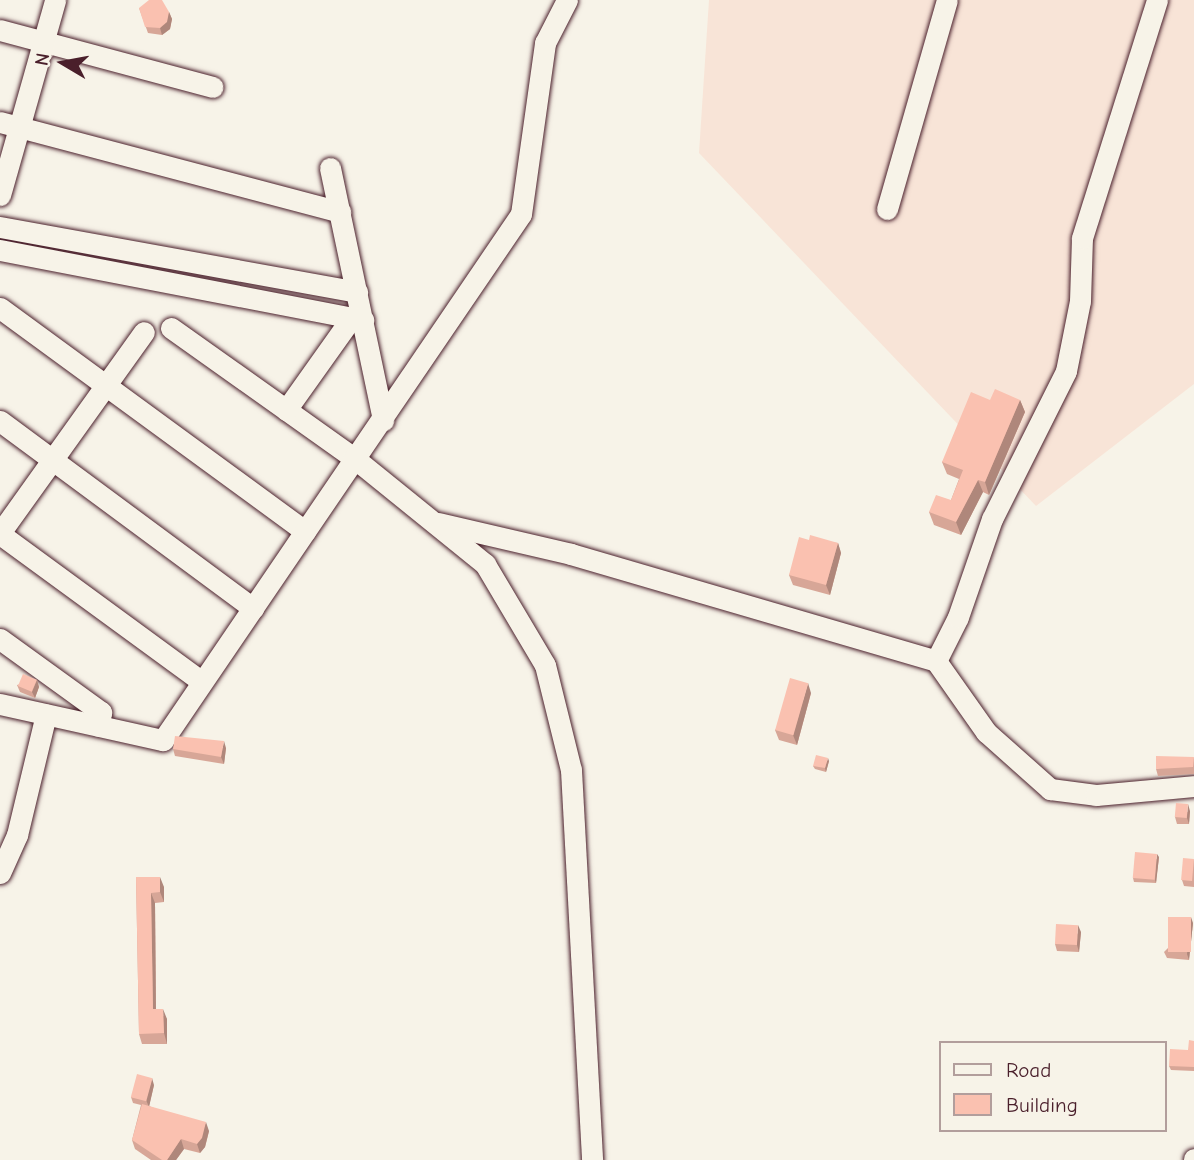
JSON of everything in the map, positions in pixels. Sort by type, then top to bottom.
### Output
[{"type":"street","points":[[0,195],[9,125],[55,0]]},
{"type":"street","points":[[0,704],[163,740],[521,214],[545,43],[568,0]]},
{"type":"street","points":[[887,209],[947,0]]},
{"type":"street","points":[[936,661],[958,617],[992,519],[1066,371],[1080,301],[1082,238],[1157,0]]},
{"type":"street","points":[[0,30],[212,87]]},
{"type":"street","points":[[9,125],[341,212]]},
{"type":"street","points":[[331,168],[357,292],[358,318],[383,420]]},
{"type":"street","points":[[0,226],[357,292]]},
{"type":"street","points":[[0,250],[358,318]]},
{"type":"street","points":[[0,308],[305,531]]},
{"type":"street","points":[[286,410],[358,318]]},
{"type":"street","points":[[171,328],[354,458],[485,564],[545,665],[571,770],[592,1160]]},
{"type":"street","points":[[144,332],[0,534],[202,682]]},
{"type":"street","points":[[0,421],[253,608]]},
{"type":"street","points":[[433,521],[571,554],[936,661],[986,732],[1050,789],[1096,795],[1194,786]]},
{"type":"street","points":[[0,639],[101,712],[99,726]]},
{"type":"street","points":[[0,873],[17,835],[46,714]]},
{"type":"shaded area","points":[[709,0],[1194,0],[1194,384],[1036,506],[699,153]]},
{"type":"building","points":[[149,0],[162,0],[169,12],[167,22],[160,28],[145,27],[139,8]]},
{"type":"building","points":[[995,389],[1020,400],[985,482],[978,480],[956,522],[929,512],[936,495],[951,500],[963,470],[942,462],[971,392],[990,400]]},
{"type":"building","points":[[810,535],[838,543],[826,585],[789,575],[799,537],[809,540]]},
{"type":"building","points":[[23,674],[37,680],[32,692],[18,686]]},
{"type":"building","points":[[790,678],[808,683],[793,735],[775,730]]},
{"type":"building","points":[[175,736],[224,741],[221,757],[173,749]]},
{"type":"building","points":[[816,755],[828,758],[825,768],[813,766]]},
{"type":"building","points":[[1156,756],[1194,757],[1193,767],[1156,769]]},
{"type":"building","points":[[1176,803],[1188,804],[1187,818],[1175,817]]},
{"type":"building","points":[[1135,852],[1157,854],[1155,880],[1133,878]]},
{"type":"building","points":[[1183,858],[1194,859],[1192,881],[1181,880]]},
{"type":"building","points":[[136,877],[160,877],[160,892],[151,893],[153,1009],[163,1009],[164,1033],[139,1034]]},
{"type":"building","points":[[1168,917],[1191,917],[1191,952],[1168,952]]},
{"type":"building","points":[[1056,924],[1078,925],[1077,945],[1055,944]]},
{"type":"building","points":[[1189,1040],[1194,1041],[1194,1067],[1169,1066],[1170,1049],[1188,1050]]},
{"type":"building","points":[[137,1074],[152,1078],[146,1101],[131,1097]]},
{"type":"building","points":[[142,1104],[206,1122],[202,1138],[197,1144],[181,1139],[167,1160],[162,1160],[132,1140]]}]
